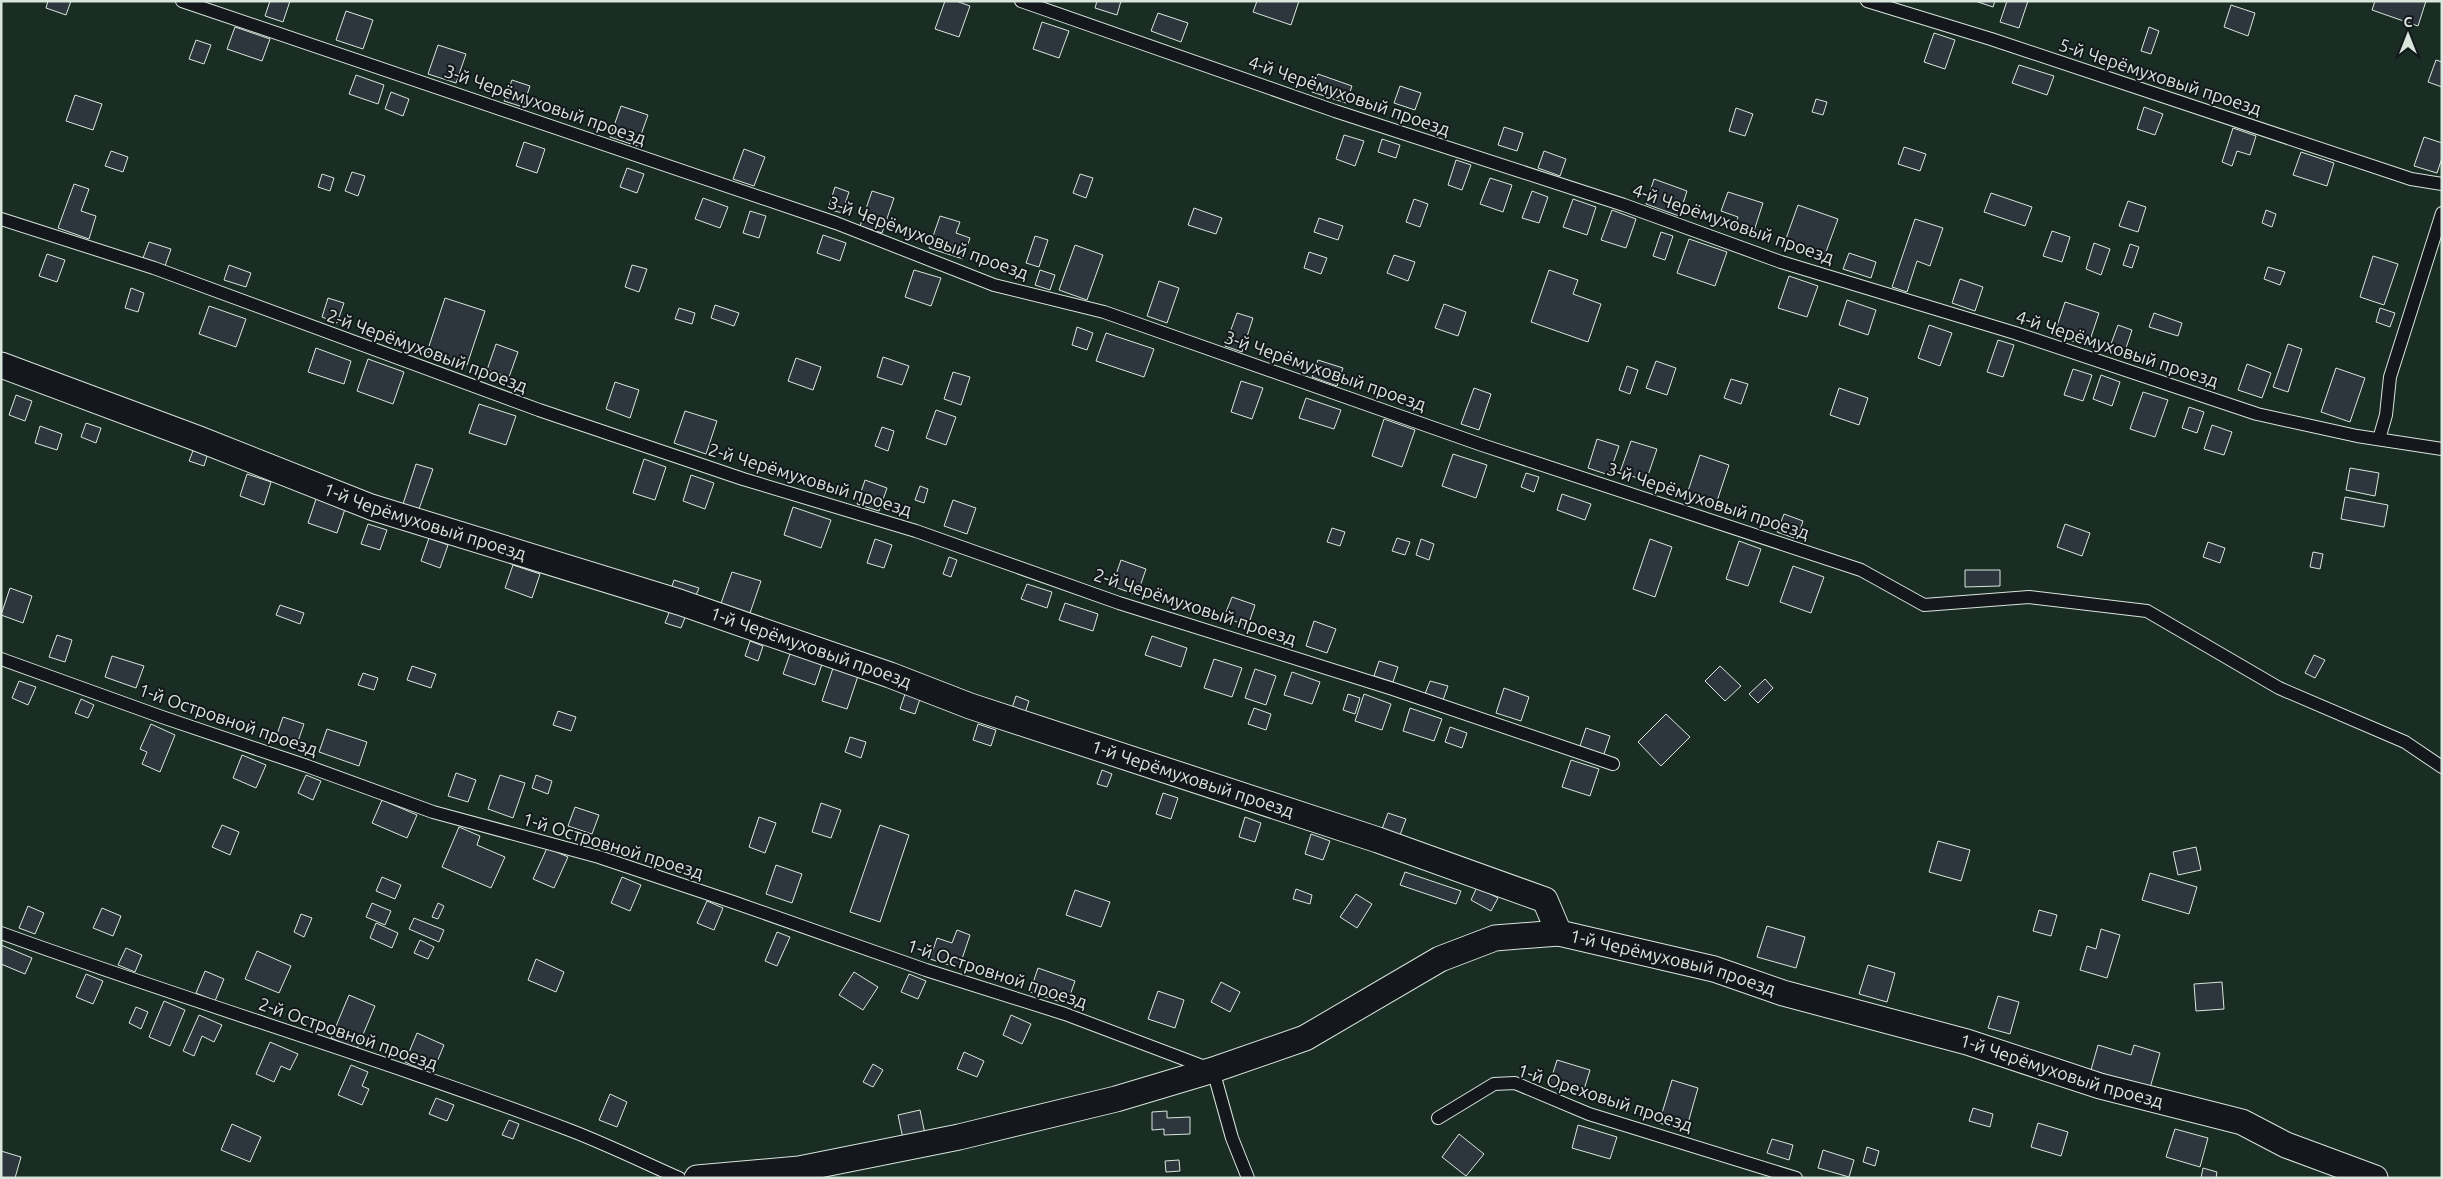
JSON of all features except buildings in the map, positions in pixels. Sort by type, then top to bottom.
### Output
[{"type":"street","name":"1-й Черёмуховый проезд","points":[[1,365],[371,507],[679,602],[881,672],[970,706],[1369,836],[1545,900],[1559,934],[1714,969],[1783,993],[1967,1042],[2100,1086],[2242,1122],[2286,1145],[2375,1178]]},
{"type":"street","points":[[697,1178],[799,1169],[959,1137],[1116,1099],[1213,1070],[1304,1038],[1440,959],[1495,938],[1559,934]]},
{"type":"lane","name":"3-й Черёмуховый проезд","points":[[182,1],[836,223],[994,285],[1104,312],[1482,445],[1861,570],[1924,605],[2029,597],[2148,611],[2279,688],[2405,742],[2442,767]]},
{"type":"lane","name":"4-й Черёмуховый проезд","points":[[1020,1],[1335,111],[1624,205],[1781,262],[2015,334],[2257,414],[2379,440],[2442,449]]},
{"type":"lane","name":"5-й Черёмуховый проезд","points":[[1867,1],[2000,42],[2411,179],[2442,184]]},
{"type":"lane","points":[[2379,440],[2386,415],[2390,377],[2442,213]]},
{"type":"lane","name":"2-й Черёмуховый проезд","points":[[1,219],[154,268],[408,363],[743,480],[916,531],[1119,603],[1393,689],[1613,764]]},
{"type":"lane","name":"1-й Островной проезд","points":[[1,659],[162,717],[308,766],[433,812],[599,858],[724,899],[926,970],[1065,1014],[1213,1070]]},
{"type":"lane","name":"2-й Островной проезд","points":[[1,933],[140,982],[368,1058],[573,1131],[679,1178]]},
{"type":"lane","points":[[1213,1070],[1232,1138],[1248,1178]]},
{"type":"lane","name":"1-й Ореховый проезд","points":[[1438,1118],[1494,1084],[1515,1083],[1589,1114],[1796,1178]]},
{"type":"green space","points":[[1,1],[2442,1],[2442,1178],[1,1178]]}]
